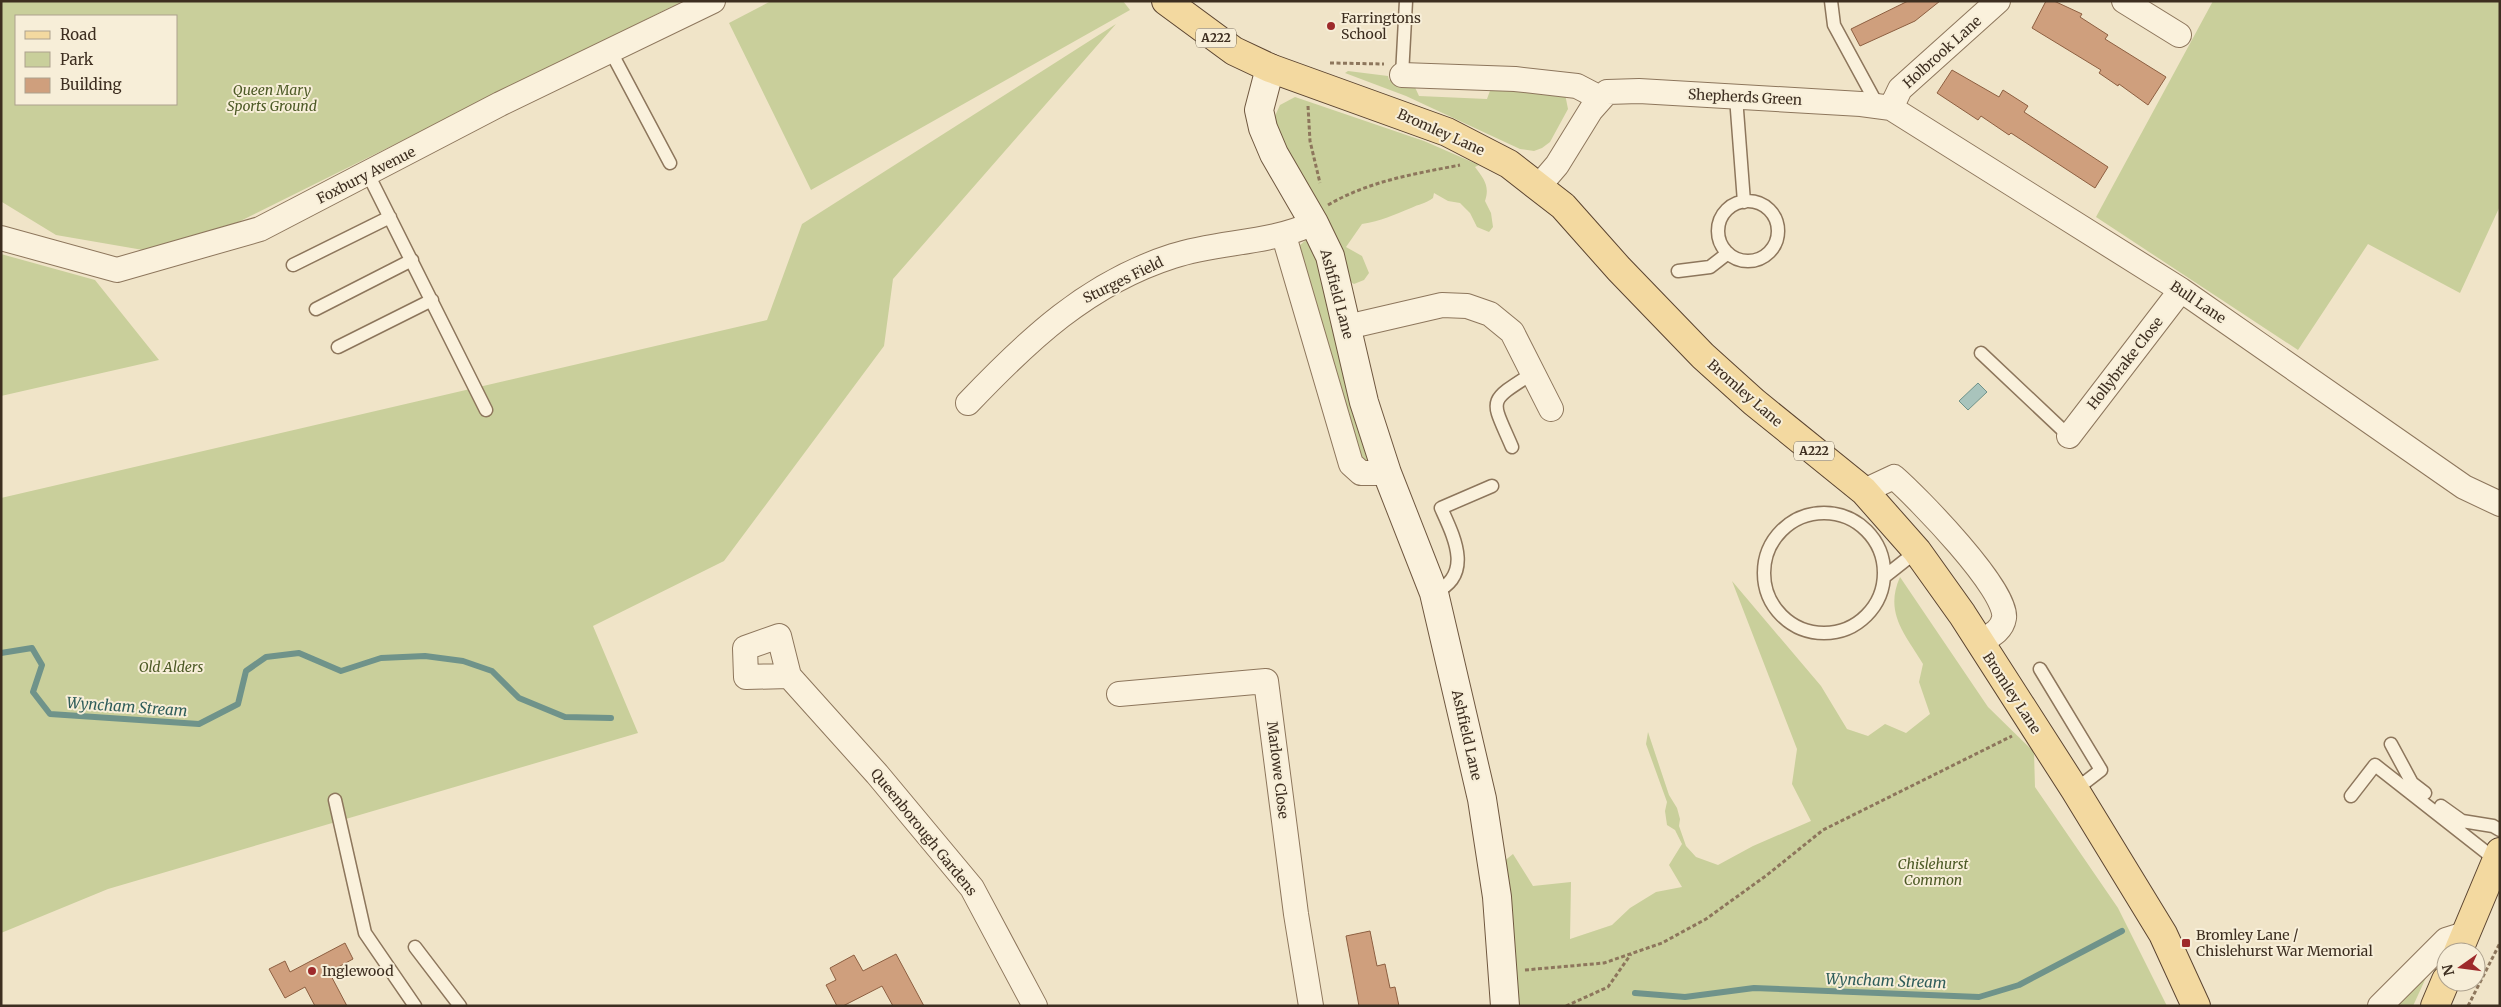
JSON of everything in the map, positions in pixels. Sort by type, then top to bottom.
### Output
[{"type":"main road","name":"A222","points":[[1167,1],[1234,51],[1270,68]]},
{"type":"main road","name":"Bromley Lane","points":[[1270,68],[1309,89],[1396,112],[1466,140],[1509,164],[1539,186],[1585,228],[1619,269],[1703,356],[1754,402],[1864,491],[1918,551],[1980,642],[2076,790],[2163,934],[2196,1006]]},
{"type":"main road","points":[[2462,942],[2496,867]]},
{"type":"main road","points":[[2435,1006],[2441,992]]},
{"type":"street","name":"Foxbury Avenue","points":[[1,238],[117,270],[260,229],[500,104],[713,1]]},
{"type":"street","name":"Holbrook Lane","points":[[1884,107],[1900,90],[1998,1]]},
{"type":"street","points":[[2124,1],[2179,35]]},
{"type":"street","name":"Ashfield Lane","points":[[1270,68],[1261,101],[1261,123],[1274,154],[1319,213],[1364,402],[1387,473],[1434,593],[1482,799],[1497,897],[1505,1006]]},
{"type":"street","points":[[1402,75],[1515,79],[1577,86],[1600,98],[1557,165],[1539,186]]},
{"type":"street","name":"Shepherds Green","points":[[1600,98],[1608,92],[1617,90],[1884,107]]},
{"type":"street","name":"Bull Lane","points":[[1884,107],[2181,290],[2464,487],[2500,504]]},
{"type":"street","name":"Sturges Field","points":[[968,403],[1028,342],[1080,301],[1122,278],[1173,256],[1207,248],[1284,236],[1319,213]]},
{"type":"street","points":[[1284,236],[1351,464],[1362,474],[1387,473]]},
{"type":"street","name":"Hollybrake Close","points":[[2068,436],[2181,290]]},
{"type":"street","points":[[1346,327],[1442,305],[1467,306],[1490,314],[1512,332],[1551,409]]},
{"type":"street","points":[[1864,491],[1894,477],[1915,495],[1964,550],[2002,605],[2004,618],[1999,629],[1980,642]]},
{"type":"street","name":"Queenborough Gardens","points":[[789,676],[877,774],[972,888],[1035,1006]]},
{"type":"street","name":"Marlowe Close","points":[[1120,694],[1266,681],[1296,914],[1311,1006]]},
{"type":"street","points":[[2444,942],[2446,940],[2457,942]]},
{"type":"street","points":[[2380,1006],[2436,950]]},
{"type":"lane","points":[[1402,75],[1406,1]]},
{"type":"lane","points":[[1831,1],[1834,25],[1884,107]]},
{"type":"lane","points":[[610,50],[670,163]]},
{"type":"lane","points":[[1736,97],[1744,202]]},
{"type":"lane","points":[[368,174],[486,410]]},
{"type":"lane","points":[[1744,202],[1762,205],[1769,211],[1777,228],[1774,246],[1760,258],[1741,260],[1728,253],[1719,240],[1720,220],[1730,208],[1744,202]]},
{"type":"lane","points":[[293,265],[390,217]]},
{"type":"lane","points":[[1678,272],[1710,266],[1728,253]]},
{"type":"lane","points":[[316,309],[412,260]]},
{"type":"lane","points":[[338,347],[432,300]]},
{"type":"lane","points":[[1981,353],[2068,436]]},
{"type":"lane","points":[[1512,447],[1496,410],[1496,402],[1502,393],[1533,373]]},
{"type":"lane","points":[[1434,593],[1450,583],[1458,564],[1455,538],[1441,508],[1492,486]]},
{"type":"lane","points":[[1884,577],[1882,557],[1874,539],[1861,525],[1844,516],[1825,512],[1806,515],[1797,519],[1788,524],[1774,537],[1766,555],[1763,575],[1767,595],[1778,613],[1793,626],[1820,633],[1833,634],[1853,627],[1869,614],[1880,596],[1884,577],[1918,551]]},
{"type":"lane","points":[[2040,669],[2101,770],[2076,790]]},
{"type":"lane","points":[[2391,744],[2412,783],[2462,821],[2494,826],[2500,830]]},
{"type":"lane","points":[[2351,796],[2375,765],[2496,867]]},
{"type":"lane","points":[[335,800],[365,933],[415,1006]]},
{"type":"lane","points":[[415,946],[460,1006]]},
{"type":"path","points":[[1320,185],[1310,141],[1309,89],[1316,63],[1394,64],[1402,75]]},
{"type":"path","points":[[1319,213],[1352,191],[1402,176],[1462,165]]},
{"type":"path","points":[[1502,971],[1604,964],[1662,943],[1706,919],[1823,830],[2034,725]]},
{"type":"path","points":[[2468,1006],[2500,942]]},
{"type":"path","points":[[1566,1006],[1608,987],[1631,954]]},
{"type":"green space","name":"Queen Mary Sports Ground","points":[[1,1],[683,1],[172,255],[56,235],[2,202]]},
{"type":"green space","points":[[771,1],[1123,1],[1130,10],[811,190],[729,23]]},
{"type":"green space","points":[[2213,1],[2500,1],[2500,206],[2460,293],[2368,244],[2298,350],[2096,217]]},
{"type":"green space","name":"Old Alders","points":[[1116,24],[893,279],[884,346],[724,561],[593,626],[638,733],[108,889],[1,933],[1,498],[767,320],[802,224]]},
{"type":"green space","points":[[1348,71],[1388,76],[1389,80],[1413,83],[1419,96],[1487,99],[1491,88],[1565,94],[1568,109],[1550,142],[1534,151],[1520,149],[1406,96],[1345,73]]},
{"type":"green space","points":[[1295,97],[1424,141],[1479,165],[1475,167],[1485,183],[1487,191],[1485,201],[1491,213],[1493,227],[1489,232],[1477,227],[1470,213],[1460,203],[1448,201],[1434,193],[1433,198],[1425,203],[1387,218],[1362,224],[1346,247],[1362,256],[1369,273],[1364,280],[1354,284],[1349,281],[1285,147],[1274,118],[1280,105]]},
{"type":"green space","points":[[1306,240],[1310,240],[1317,253],[1369,456],[1367,461],[1361,463],[1299,252],[1300,245]]},
{"type":"green space","points":[[1,254],[95,280],[159,360],[1,396]]},
{"type":"green space","name":"Chislehurst Common","points":[[1900,577],[1988,707],[2034,752],[2035,787],[2118,908],[2167,1006],[1514,1006],[1503,862],[1513,854],[1533,886],[1571,882],[1570,939],[1612,925],[1630,908],[1656,892],[1682,887],[1669,865],[1682,844],[1675,830],[1667,825],[1665,811],[1667,802],[1646,744],[1648,732],[1669,795],[1677,808],[1680,819],[1679,826],[1686,846],[1696,857],[1718,865],[1753,846],[1811,821],[1792,784],[1797,749],[1732,581],[1821,686],[1847,729],[1868,736],[1885,724],[1906,733],[1930,714],[1919,682],[1923,664],[1904,633],[1896,612],[1894,602]]},
{"type":"green space","points":[[2435,958],[2413,1006],[2391,1006]]},
{"type":"water","points":[[1978,383],[1987,392],[1968,410],[1959,401]]},
{"type":"building","points":[[1908,1],[1940,1],[1915,21],[1860,46],[1851,29]]},
{"type":"building","points":[[2046,1],[2054,1],[2082,14],[2080,17],[2108,35],[2105,39],[2166,77],[2148,105],[2119,84],[2118,86],[2099,73],[2101,70],[2032,28]]},
{"type":"building","points":[[1952,70],[1999,97],[2003,90],[2028,106],[2024,112],[2108,167],[2095,188],[2011,133],[2009,135],[1981,116],[1978,120],[1937,93]]},
{"type":"building","points":[[1370,931],[1377,966],[1385,964],[1390,988],[1395,987],[1399,1006],[1359,1006],[1346,936]]},
{"type":"building","name":"Inglewood","points":[[345,943],[353,959],[329,972],[347,1006],[315,1006],[305,987],[285,998],[269,969],[285,961],[290,972]]},
{"type":"building","points":[[896,954],[924,1006],[893,1006],[882,986],[843,1006],[837,1006],[826,985],[836,980],[830,968],[854,955],[863,971]]},
{"type":"waterway","name":"Wyncham Stream","points":[[1,653],[32,648],[42,665],[33,692],[50,714],[199,724],[238,704],[246,671],[266,657],[299,653],[341,671],[381,658],[425,656],[463,661],[492,671],[519,698],[565,717],[611,718]]},
{"type":"waterway","name":"Wyncham Stream","points":[[1635,993],[1685,997],[1754,988],[1979,997],[2019,985],[2122,931]]},
{"type":"place","name":"Farringtons School","points":[[1331,26]]},
{"type":"place","name":"Bromley Lane / Chislehurst War Memorial","points":[[2186,943]]},
{"type":"place","name":"Inglewood","points":[[312,971]]}]
